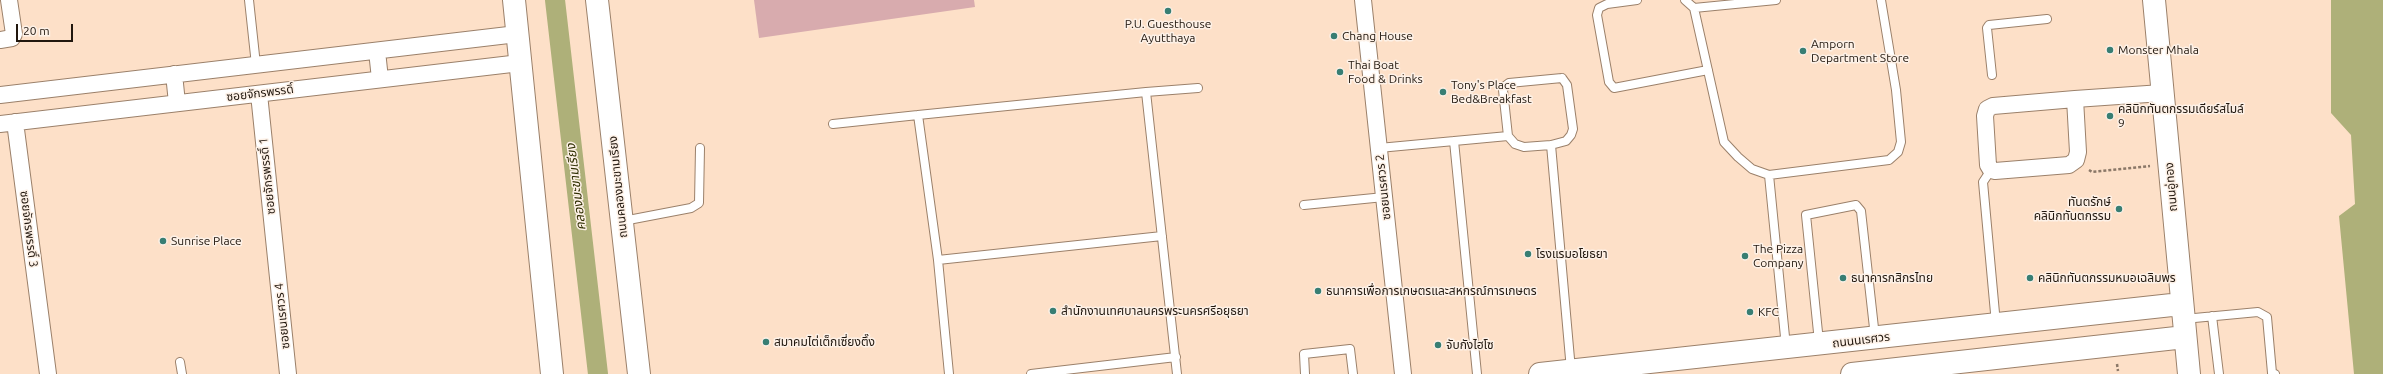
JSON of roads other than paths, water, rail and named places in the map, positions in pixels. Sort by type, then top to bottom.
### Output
[{"type":"street","points":[[0,40],[12,38],[14,34],[9,0]]},
{"type":"street","points":[[514,0],[552,374]]},
{"type":"street","name":"ถนนคลองมะขามเรียง","points":[[597,0],[639,374]]},
{"type":"street","name":"ซอยนเรศวร 2","points":[[1363,0],[1403,374]]},
{"type":"street","name":"ถนนอู่ทอง","points":[[2154,0],[2189,374]]},
{"type":"street","points":[[0,95],[517,34]]},
{"type":"street","points":[[377,51],[380,80]]},
{"type":"street","name":"ซอยจักรพรรดิ์","points":[[8,123],[520,63]]},
{"type":"street","points":[[174,74],[177,103]]},
{"type":"street","points":[[2075,100],[2078,152],[2076,160],[2070,165],[1995,171],[1990,170],[1988,165],[1985,116],[1987,109],[1993,106],[2162,93]]},
{"type":"street","name":"ซอยจักรพรรดิ์ 1","points":[[259,94],[276,259]]},
{"type":"street","name":"ซอยจักรพรรดิ์ 3","points":[[8,123],[48,374]]},
{"type":"street","name":"ซอยนเรศวร 4","points":[[276,259],[288,374]]},
{"type":"street","points":[[1852,374],[2183,320]]},
{"type":"street","name":"ถนนนเรศวร","points":[[1540,374],[1786,349],[1996,325],[2183,320]]},
{"type":"lane","points":[[249,0],[256,65]]},
{"type":"lane","points":[[1637,0],[1606,4],[1599,8],[1597,15],[1609,82],[1614,88],[1708,70]]},
{"type":"lane","points":[[1685,0],[1694,8],[1724,142],[1752,169],[1769,174],[1889,160],[1898,152],[1901,142],[1896,90],[1881,0]]},
{"type":"lane","points":[[1694,8],[1776,0]]},
{"type":"lane","points":[[1992,75],[1987,28],[1989,25],[2047,19]]},
{"type":"lane","points":[[1562,78],[1568,85],[1573,130],[1566,141],[1551,145],[1524,147],[1515,144],[1508,136],[1503,90],[1509,83],[1562,78]]},
{"type":"lane","points":[[833,124],[1198,88]]},
{"type":"lane","points":[[1146,92],[1178,374]]},
{"type":"lane","points":[[918,115],[938,260],[949,374]]},
{"type":"lane","points":[[1379,148],[1508,136]]},
{"type":"lane","points":[[1454,141],[1477,374]]},
{"type":"lane","points":[[1551,145],[1571,371]]},
{"type":"lane","points":[[622,221],[691,208],[699,203],[700,148]]},
{"type":"lane","points":[[1990,170],[1983,182],[1996,325]]},
{"type":"lane","points":[[1769,174],[1786,349]]},
{"type":"lane","points":[[1304,205],[1384,197]]},
{"type":"lane","points":[[1819,345],[1806,214],[1856,205],[1861,211],[1875,338]]},
{"type":"lane","points":[[938,260],[1162,236]]},
{"type":"lane","points":[[2183,320],[2258,312],[2267,317],[2272,373],[2275,374]]},
{"type":"lane","points":[[2212,316],[2219,374]]},
{"type":"lane","points":[[1306,374],[1304,354],[1350,349],[1353,374]]},
{"type":"lane","points":[[1031,374],[1176,357]]},
{"type":"lane","points":[[180,362],[182,374]]},
{"type":"waterway","name":"คลองมะขามเรียง","points":[[555,0],[598,374]]},
{"type":"place","name":"P.U. Guesthouse Ayutthaya","points":[[1168,11]]},
{"type":"place","name":"Chang House","points":[[1334,36]]},
{"type":"place","name":"Monster Mhala","points":[[2110,50]]},
{"type":"place","name":"Amporn Department Store","points":[[1803,51]]},
{"type":"place","name":"Thai Boat Food & Drinks","points":[[1340,72]]},
{"type":"place","name":"Tony's Place Bed&Breakfast","points":[[1443,92]]},
{"type":"place","name":"คลินิกทันตกรรมเดียร์สไมล์ 9","points":[[2110,116]]},
{"type":"place","name":"ทันตรักษ์ คลินิกทันตกรรม","points":[[2119,209]]},
{"type":"place","name":"Sunrise Place","points":[[163,241]]},
{"type":"place","name":"โรงแรมอโยธยา","points":[[1528,254]]},
{"type":"place","name":"The Pizza Company","points":[[1745,256]]},
{"type":"place","name":"ธนาคารกสิกรไทย","points":[[1843,278]]},
{"type":"place","name":"คลินิกทันตกรรมหมอเฉลิมพร","points":[[2030,278]]},
{"type":"place","name":"ธนาคารเพื่อการเกษตรและสหกรณ์การเกษตร","points":[[1318,291]]},
{"type":"place","name":"สำนักงานเทศบาลนครพระนครศรีอยุธยา","points":[[1053,311]]},
{"type":"place","name":"KFC","points":[[1750,312]]},
{"type":"place","name":"สมาคมไต่เต็กเซี่ยงตึ๊ง","points":[[766,342]]},
{"type":"place","name":"จับกังไฮโซ","points":[[1438,345]]}]
